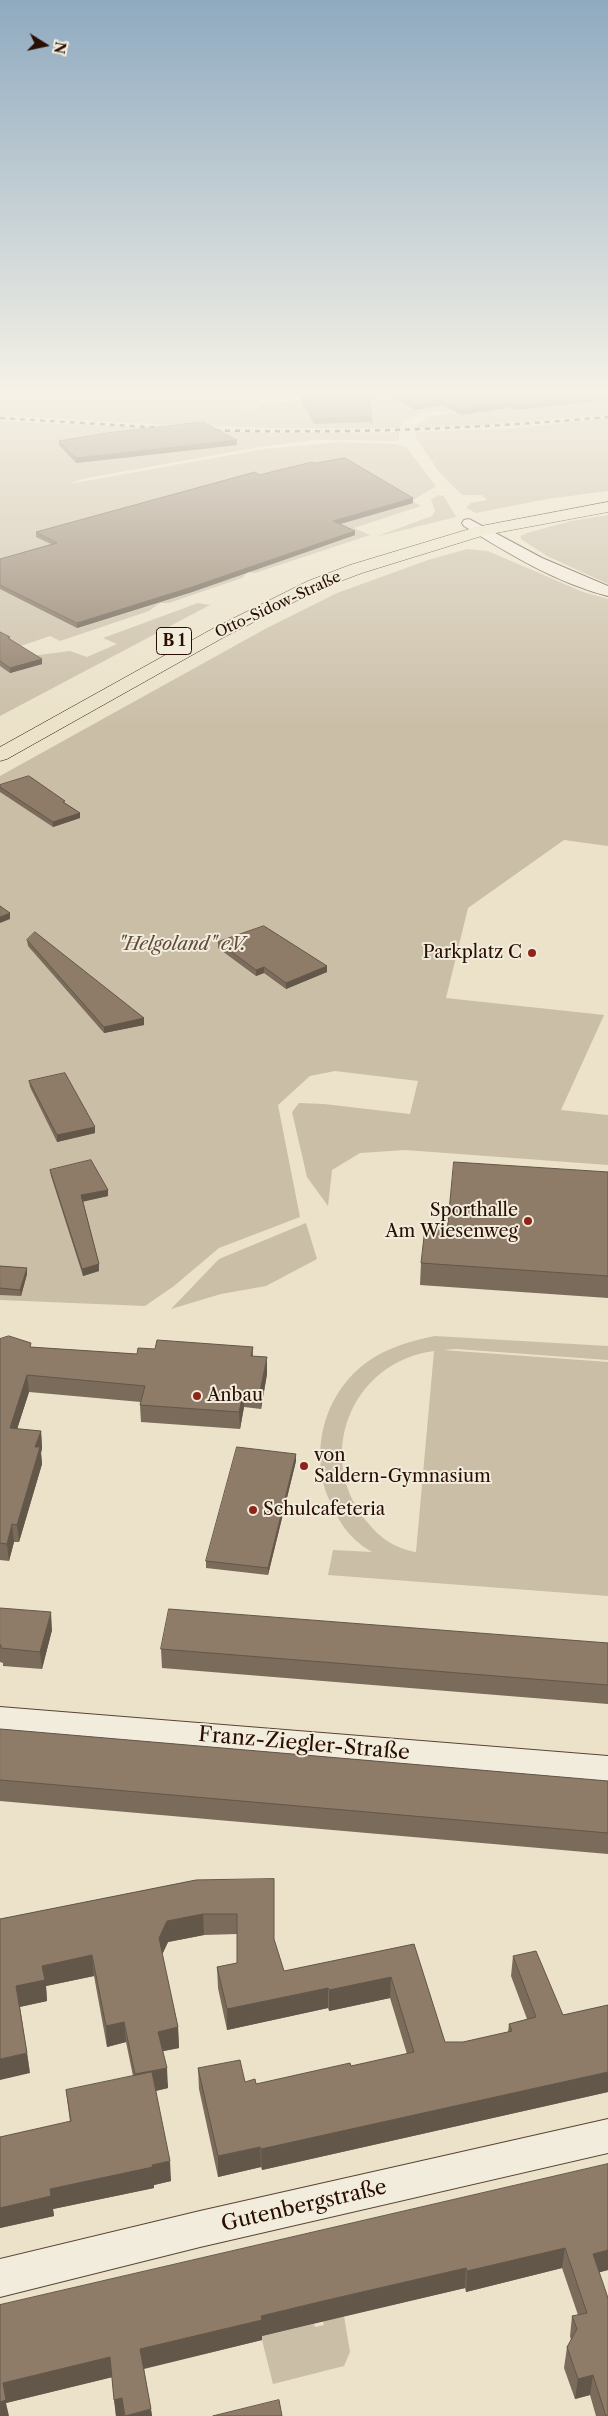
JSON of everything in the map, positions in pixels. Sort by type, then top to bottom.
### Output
[{"type":"main road","name":"Otto-Sidow-Straße","points":[[0,755],[220,632],[314,585],[427,547],[476,527],[591,502]]},
{"type":"main road","name":"Otto-Sidow-Straße","points":[[0,737],[228,611],[303,576],[420,536],[608,507]]},
{"type":"street","points":[[476,527],[543,564],[589,585],[608,591]]},
{"type":"street","name":"Franz-Ziegler-Straße","points":[[0,1719],[608,1770]]},
{"type":"street","name":"Gutenbergstraße","points":[[0,2278],[200,2229],[608,2136]]},
{"type":"green space","points":[[0,502],[413,502],[421,506],[354,528],[370,535],[255,573],[248,572],[242,578],[169,603],[160,603],[149,611],[60,641],[50,636],[0,653]]},
{"type":"green space","points":[[432,502],[447,502],[456,517],[375,537],[432,516],[435,511]]},
{"type":"green space","points":[[533,502],[476,513],[466,508],[471,503]]},
{"type":"green space","points":[[608,515],[608,584],[547,556],[521,539],[521,536],[527,533],[571,521]]},
{"type":"green space","name":"\"Helgoland\" e.V.","points":[[467,549],[488,551],[583,592],[608,599],[608,846],[564,840],[468,908],[446,998],[604,1015],[561,1110],[608,1115],[608,1165],[405,1150],[360,1153],[332,1170],[328,1206],[307,1177],[292,1112],[299,1103],[410,1114],[418,1081],[335,1071],[310,1076],[278,1105],[300,1217],[219,1248],[174,1286],[145,1306],[0,1300],[0,776],[265,629],[337,593],[428,560]]},
{"type":"green space","points":[[198,603],[210,605],[0,716],[0,660],[70,651],[87,657],[117,644],[103,638]]},
{"type":"green space","points":[[306,1223],[317,1259],[266,1286],[221,1294],[171,1309],[219,1259]]},
{"type":"green space","points":[[435,1336],[608,1346],[608,1360],[456,1349],[443,1350],[608,1362],[608,1596],[328,1575],[333,1550],[372,1552],[345,1529],[328,1497],[322,1477],[320,1457],[322,1437],[327,1417],[335,1399],[346,1382],[361,1367],[378,1355],[406,1343]],"holes":[[[434,1351],[416,1552],[389,1542],[368,1523],[352,1498],[343,1471],[343,1443],[349,1417],[362,1393],[381,1374],[405,1359]]]},
{"type":"green space","points":[[344,2316],[350,2352],[344,2366],[273,2384],[261,2336],[314,2324],[315,2327],[324,2325],[323,2321]]},
{"type":"building","points":[[146,502],[400,502],[333,521],[355,531],[192,587],[77,623],[0,585],[0,559],[57,543],[36,532]]},
{"type":"building","points":[[0,632],[42,659],[10,668],[0,661]]},
{"type":"building","points":[[29,776],[80,813],[53,822],[0,787],[0,785]]},
{"type":"building","points":[[0,906],[10,913],[0,917]]},
{"type":"building","points":[[264,926],[327,966],[286,983],[264,967],[256,970],[218,942]]},
{"type":"building","points":[[35,932],[144,1018],[104,1027],[27,940]]},
{"type":"building","points":[[65,1073],[95,1127],[57,1135],[29,1081]]},
{"type":"building","points":[[91,1160],[108,1190],[81,1195],[99,1264],[82,1269],[50,1170]]},
{"type":"building","name":"Sporthalle Am Wiesenweg","points":[[454,1162],[608,1172],[608,1276],[421,1263],[425,1228],[447,1229]]},
{"type":"building","points":[[0,1266],[27,1268],[20,1290],[0,1288]]},
{"type":"building","points":[[9,1336],[31,1343],[30,1347],[137,1354],[138,1348],[155,1349],[157,1340],[253,1347],[251,1356],[267,1357],[260,1392],[244,1390],[239,1412],[140,1405],[145,1386],[27,1375],[10,1428],[41,1431],[35,1447],[40,1447],[17,1525],[12,1524],[7,1544],[0,1543],[0,1339]]},
{"type":"building","name":"Schulcafeteria","points":[[237,1447],[296,1454],[268,1568],[206,1561]]},
{"type":"building","points":[[0,1608],[51,1612],[40,1652],[1,1648]]},
{"type":"building","points":[[169,1609],[608,1643],[608,1685],[161,1649]]},
{"type":"building","points":[[0,1729],[608,1781],[608,1833],[0,1780]]},
{"type":"building","points":[[274,1879],[274,1939],[284,1971],[414,1944],[445,2042],[463,2042],[512,2031],[509,2024],[536,2017],[513,1956],[536,1951],[563,2015],[608,2005],[608,2072],[261,2149],[260,2147],[218,2156],[198,2068],[240,2060],[245,2082],[255,2079],[256,2084],[350,2063],[351,2066],[414,2052],[391,1977],[227,2009],[217,1967],[237,1963],[237,1914],[203,1914],[167,1921],[159,1938],[178,2027],[158,2032],[167,2068],[135,2074],[124,2022],[106,2026],[92,1955],[42,1966],[45,1980],[16,1986],[27,2053],[0,2059],[0,1919],[196,1880]]},
{"type":"building","points":[[152,2072],[170,2161],[152,2165],[153,2167],[50,2189],[51,2196],[0,2208],[0,2137],[71,2121],[66,2090]]},
{"type":"building","points":[[608,2164],[608,2250],[593,2254],[608,2298],[608,2416],[606,2416],[593,2375],[578,2379],[567,2347],[577,2329],[572,2316],[587,2313],[565,2248],[467,2271],[466,2268],[323,2301],[261,2316],[262,2320],[140,2349],[151,2409],[125,2416],[122,2398],[114,2400],[110,2357],[3,2383],[6,2400],[0,2402],[0,2305]]},
{"type":"building","points":[[279,2400],[282,2416],[213,2416]]},
{"type":"place","name":"Parkplatz C","points":[[532,953]]},
{"type":"place","name":"Sporthalle Am Wiesenweg","points":[[528,1221]]},
{"type":"place","name":"Anbau","points":[[197,1396]]},
{"type":"place","name":"von Saldern-Gymnasium","points":[[304,1466]]},
{"type":"place","name":"Schulcafeteria","points":[[253,1510]]}]
